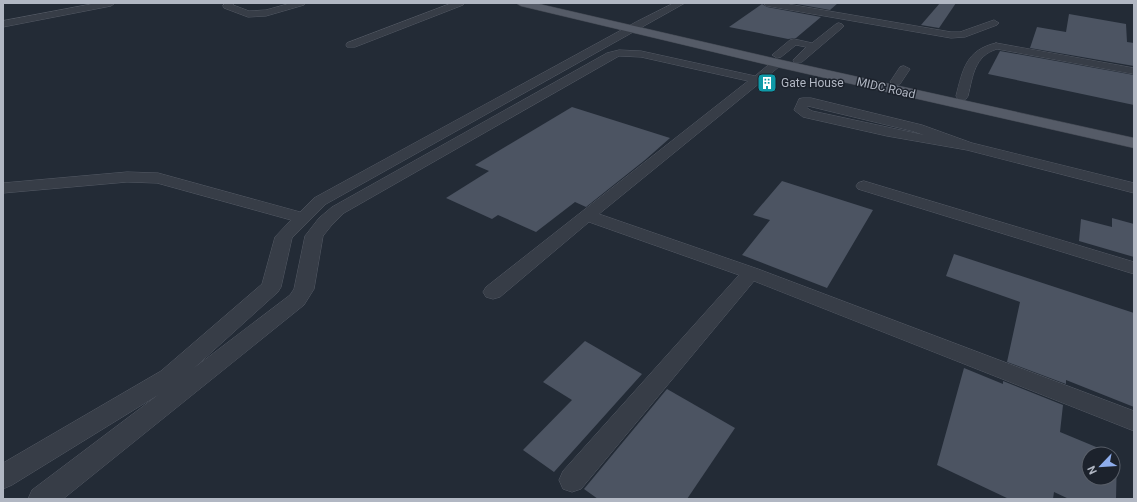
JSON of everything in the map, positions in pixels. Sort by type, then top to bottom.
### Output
[{"type":"main road","name":"MIDC Road","points":[[521,3],[635,26]]},
{"type":"main road","name":"MIDC Road","points":[[547,3],[635,26],[1134,143]]},
{"type":"main road","name":"MIDC Road","points":[[777,59],[798,60],[1134,134]]},
{"type":"street","points":[[3,24],[111,3]]},
{"type":"street","points":[[230,3],[227,6],[248,14],[266,13],[301,3]]},
{"type":"street","points":[[351,45],[460,3]]},
{"type":"street","points":[[3,477],[169,377],[271,287],[284,237],[320,201],[635,26],[681,3]]},
{"type":"street","points":[[767,3],[951,35],[961,35],[994,23]]},
{"type":"street","points":[[839,15],[848,7]]},
{"type":"street","points":[[798,60],[839,26]]},
{"type":"street","points":[[493,292],[757,80],[794,42],[814,46]]},
{"type":"street","points":[[962,96],[972,60],[978,54],[996,46],[1134,71]]},
{"type":"street","points":[[42,499],[297,300],[304,289],[314,236],[338,210],[611,55],[619,53],[641,54],[757,80]]},
{"type":"street","points":[[896,82],[904,69]]},
{"type":"street","points":[[967,146],[886,132],[808,114],[800,110],[803,102],[811,102],[917,128],[967,146],[1134,188]]},
{"type":"street","points":[[3,188],[127,177],[158,178],[303,218]]},
{"type":"street","points":[[864,186],[1134,268]]},
{"type":"street","points":[[587,215],[751,273],[1134,421]]},
{"type":"street","points":[[572,480],[751,273]]},
{"type":"building","points":[[791,3],[838,3],[830,10]]},
{"type":"building","points":[[940,3],[956,3],[939,28],[921,25]]},
{"type":"building","points":[[762,4],[767,7],[821,17],[796,38],[788,39],[729,27]]},
{"type":"building","points":[[1069,14],[1126,24],[1127,42],[1134,43],[1134,66],[1030,48],[1037,27],[1066,32]]},
{"type":"building","points":[[1000,51],[1134,75],[1134,105],[988,74]]},
{"type":"building","points":[[572,107],[670,138],[586,207],[575,202],[536,232],[498,215],[492,219],[446,198],[489,171],[475,165]]},
{"type":"building","points":[[782,181],[873,210],[827,288],[742,255],[770,220],[753,215]]},
{"type":"building","points":[[1112,218],[1134,224],[1134,257],[1079,241],[1081,219],[1112,227]]},
{"type":"building","points":[[954,254],[1134,313],[1134,407],[1066,380],[1066,384],[1007,362],[1020,302],[946,276]]},
{"type":"building","points":[[585,341],[642,374],[554,472],[523,450],[572,400],[543,382]]},
{"type":"building","points":[[964,368],[1003,384],[1003,381],[1063,405],[1060,432],[1094,446],[1081,446],[1081,486],[1116,486],[1116,499],[1069,499],[1054,492],[1053,499],[1009,499],[937,465]]},
{"type":"building","points":[[667,389],[735,428],[687,499],[598,499],[584,489]]},
{"type":"place","name":"Gate House","points":[[767,83]]}]
